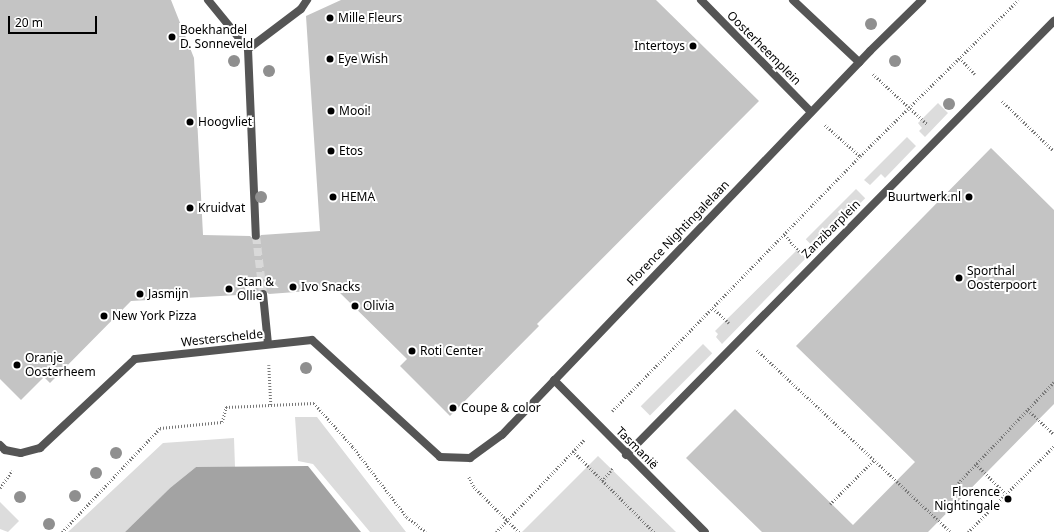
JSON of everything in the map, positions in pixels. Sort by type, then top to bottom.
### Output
[{"type":"street","points":[[208,0],[248,49],[256,236]]},
{"type":"street","points":[[248,49],[301,9],[307,0]]},
{"type":"street","name":"Oosterheemplein","points":[[700,0],[811,112]]},
{"type":"street","points":[[793,0],[859,62]]},
{"type":"street","name":"Florence Nightingalelaan","points":[[440,457],[470,458],[502,435],[859,62],[922,0]]},
{"type":"street","name":"Zanzibarplein","points":[[626,455],[1054,21]]},
{"type":"street","points":[[263,294],[268,344]]},
{"type":"street","name":"Westerschelde","points":[[0,445],[5,450],[21,453],[40,448],[135,359],[312,340],[440,457]]},
{"type":"street","name":"Tasmanië","points":[[554,380],[597,426],[705,532]]},
{"type":"path","points":[[496,532],[860,156],[1018,0]]},
{"type":"path","points":[[859,62],[910,106]]},
{"type":"path","points":[[811,112],[860,156]]},
{"type":"path","points":[[1019,118],[1054,151]]},
{"type":"path","points":[[713,308],[951,532]]},
{"type":"path","points":[[270,373],[271,405]]},
{"type":"path","points":[[958,483],[1054,382]]},
{"type":"path","points":[[62,532],[160,428],[222,422],[226,407],[314,403],[353,446],[407,517],[426,532]]},
{"type":"path","points":[[1028,410],[1054,434]]},
{"type":"path","points":[[968,532],[1054,446]]},
{"type":"path","points":[[573,451],[654,532]]},
{"type":"path","points":[[830,504],[873,460]]},
{"type":"path","points":[[976,464],[1006,494]]},
{"type":"path","points":[[0,488],[8,480]]},
{"type":"path","points":[[474,487],[519,532]]},
{"type":"shaded area","points":[[938,103],[948,113],[925,137],[919,131],[922,128],[918,123]]},
{"type":"shaded area","points":[[907,137],[916,146],[885,178],[881,174],[870,185],[864,180]]},
{"type":"shaded area","points":[[856,189],[865,198],[815,248],[806,239]]},
{"type":"shaded area","points":[[797,250],[806,258],[722,344],[716,337],[718,334],[715,331]]},
{"type":"shaded area","points":[[703,344],[712,353],[650,415],[641,406]]},
{"type":"shaded area","points":[[295,417],[317,417],[406,532],[370,532],[313,464],[298,461]]},
{"type":"shaded area","points":[[234,438],[235,467],[196,467],[170,488],[125,532],[68,532],[163,443]]},
{"type":"shaded area","points":[[598,456],[676,532],[522,532]]},
{"type":"shaded area","points":[[308,466],[361,532],[125,532],[170,488],[196,467]]},
{"type":"shaded area","points":[[0,502],[19,521],[8,532],[0,529]]},
{"type":"building","points":[[0,0],[171,0],[194,58],[203,235],[250,236],[256,241],[261,235],[320,231],[306,16],[341,0],[656,0],[759,101],[537,324],[539,326],[450,416],[400,366],[407,359],[336,289],[269,294],[263,289],[258,294],[131,301],[50,383],[44,377],[21,400],[0,379]]},
{"type":"building","name":"Sporthal Oosterpoort","points":[[991,148],[1054,210],[1054,404],[928,532],[762,532],[686,458],[735,409],[853,525],[915,462],[796,346]]},
{"type":"tunnel","points":[[256,236],[263,294]]},
{"type":"place","name":"Mille Fleurs","points":[[330,18]]},
{"type":"place","name":"Boekhandel D. Sonneveld","points":[[172,37]]},
{"type":"place","name":"Intertoys","points":[[693,46]]},
{"type":"place","name":"Eye Wish","points":[[330,59]]},
{"type":"place","name":"Mooi!","points":[[331,111]]},
{"type":"place","name":"Hoogvliet","points":[[190,122]]},
{"type":"place","name":"Etos","points":[[331,151]]},
{"type":"place","name":"HEMA","points":[[333,197]]},
{"type":"place","name":"Buurtwerk.nl","points":[[969,197]]},
{"type":"place","name":"Kruidvat","points":[[190,208]]},
{"type":"place","name":"Sporthal Oosterpoort","points":[[959,278]]},
{"type":"place","name":"Ivo Snacks","points":[[293,287]]},
{"type":"place","name":"Stan & Ollie","points":[[229,289]]},
{"type":"place","name":"Jasmijn","points":[[140,294]]},
{"type":"place","name":"Olivia","points":[[355,306]]},
{"type":"place","name":"New York Pizza","points":[[104,316]]},
{"type":"place","name":"Roti Center","points":[[412,351]]},
{"type":"place","name":"Oranje Oosterheem","points":[[17,365]]},
{"type":"place","name":"Coupe & color","points":[[453,408]]},
{"type":"place","name":"Florence Nightingale","points":[[1008,499]]}]
